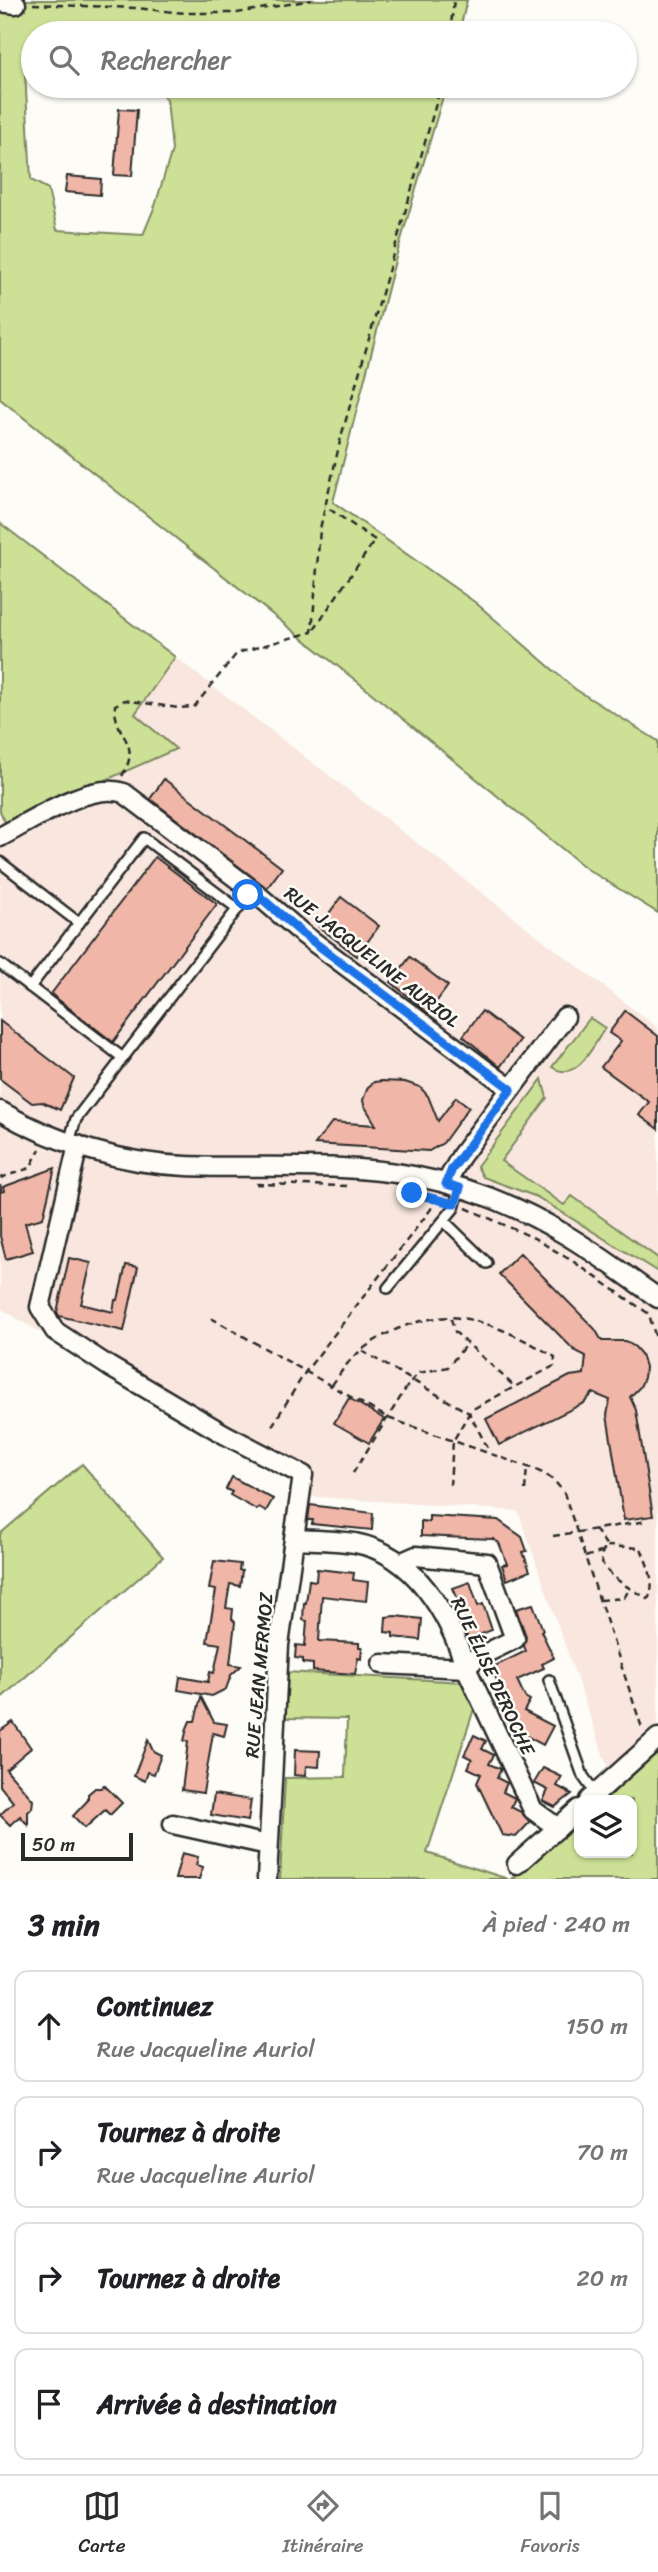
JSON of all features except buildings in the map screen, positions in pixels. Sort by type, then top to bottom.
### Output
[{"type":"street","points":[[0,837],[87,793],[114,789]]},
{"type":"street","name":"RUE JACQUELINE AURIOL","points":[[114,789],[124,793],[252,890],[303,934],[511,1089]]},
{"type":"street","points":[[453,1192],[461,1156],[565,1017]]},
{"type":"street","points":[[0,1111],[46,1134],[135,1160],[167,1164],[376,1170],[516,1209],[566,1235],[658,1298]]},
{"type":"street","name":"RUE JEAN MERMOZ","points":[[74,1143],[40,1307],[55,1331],[110,1367],[224,1434],[303,1475],[279,1645],[267,1879]]},
{"type":"street","name":"RUE ÉLISE DEROCHE","points":[[295,1539],[356,1543],[400,1563],[422,1583],[439,1606],[533,1810],[558,1828]]},
{"type":"street","points":[[382,1664],[466,1668],[476,1658],[515,1639],[487,1563],[416,1556],[400,1563]]},
{"type":"street","points":[[594,1795],[653,1743]]},
{"type":"street","points":[[517,1864],[574,1814]]},
{"type":"street","points":[[173,1824],[268,1845]]},
{"type":"lane","points":[[30,987],[144,838],[238,909]]},
{"type":"lane","points":[[0,862],[79,923]]},
{"type":"lane","points":[[74,1143],[76,1119],[252,890]]},
{"type":"lane","points":[[0,964],[123,1058]]},
{"type":"lane","points":[[387,1288],[444,1221],[453,1192]]},
{"type":"lane","points":[[444,1221],[487,1263]]},
{"type":"lane","points":[[549,1681],[591,1795]]},
{"type":"path","points":[[8,3],[185,13],[237,13],[312,0]]},
{"type":"path","points":[[451,21],[454,0]]},
{"type":"path","points":[[312,632],[320,529],[341,437],[438,98]]},
{"type":"path","points":[[114,789],[131,762],[130,747],[114,719],[115,705],[125,700],[178,708],[194,707],[237,653],[312,632],[375,540],[325,506]]},
{"type":"path","points":[[0,1178],[30,1168],[40,1149]]},
{"type":"path","points":[[253,1184],[362,1186]]},
{"type":"path","points":[[0,1185],[1,1191]]},
{"type":"path","points":[[423,1196],[434,1198],[453,1192],[573,1262],[649,1314],[658,1346]]},
{"type":"path","points":[[272,1426],[306,1371],[431,1209],[434,1198]]},
{"type":"path","points":[[211,1318],[388,1418],[548,1475],[557,1483],[564,1493],[599,1600],[653,1743]]},
{"type":"path","points":[[332,1385],[349,1362],[362,1351],[398,1329],[428,1318],[461,1318],[509,1332],[555,1357],[554,1366],[469,1413],[453,1441],[450,1485]]},
{"type":"path","points":[[451,1318],[455,1332],[514,1387]]},
{"type":"path","points":[[353,1473],[412,1380],[419,1373],[448,1367],[467,1343]]},
{"type":"path","points":[[362,1351],[469,1413],[491,1454]]},
{"type":"path","points":[[525,1490],[527,1467]]},
{"type":"path","points":[[553,1536],[647,1521]]},
{"type":"path","points":[[594,1529],[607,1546]]},
{"type":"path","points":[[585,1557],[601,1552],[607,1546],[640,1548],[650,1573],[653,1590],[648,1600],[606,1572],[600,1558],[601,1552]]},
{"type":"path","points":[[599,1600],[624,1598],[630,1588]]},
{"type":"shaded area","points":[[175,657],[658,1028],[658,1752],[616,1791],[518,1511],[290,1495],[291,1480],[188,1422],[0,1308],[0,811],[6,824],[176,750],[135,715]]},
{"type":"green space","points":[[0,0],[467,0],[462,21],[21,21],[21,98],[26,98],[31,180],[48,189],[57,230],[143,235],[172,150],[165,98],[442,98],[396,257],[333,502],[476,603],[575,689],[658,741],[658,913],[587,869],[359,683],[0,399]]},
{"type":"green space","points":[[0,523],[175,657],[135,714],[176,749],[6,824],[0,811]]},
{"type":"green space","points":[[590,1018],[605,1028],[590,1053],[577,1067],[569,1071],[552,1067]]},
{"type":"green space","points":[[542,1079],[547,1098],[501,1161],[564,1205],[572,1196],[658,1258],[658,1272],[537,1197],[483,1177],[477,1166]]},
{"type":"green space","points":[[82,1464],[163,1557],[0,1699],[0,1534]]},
{"type":"green space","points":[[286,1672],[464,1682],[474,1709],[427,1853],[508,1879],[280,1879],[285,1778],[345,1777],[347,1719],[284,1718]]},
{"type":"green space","points":[[658,1752],[658,1879],[511,1879],[574,1826],[574,1858],[637,1858],[637,1795],[611,1795]]},
{"type":"route","points":[[248,895],[252,890],[303,934],[511,1089],[452,1169],[446,1184],[460,1188],[455,1204],[412,1193]]}]
